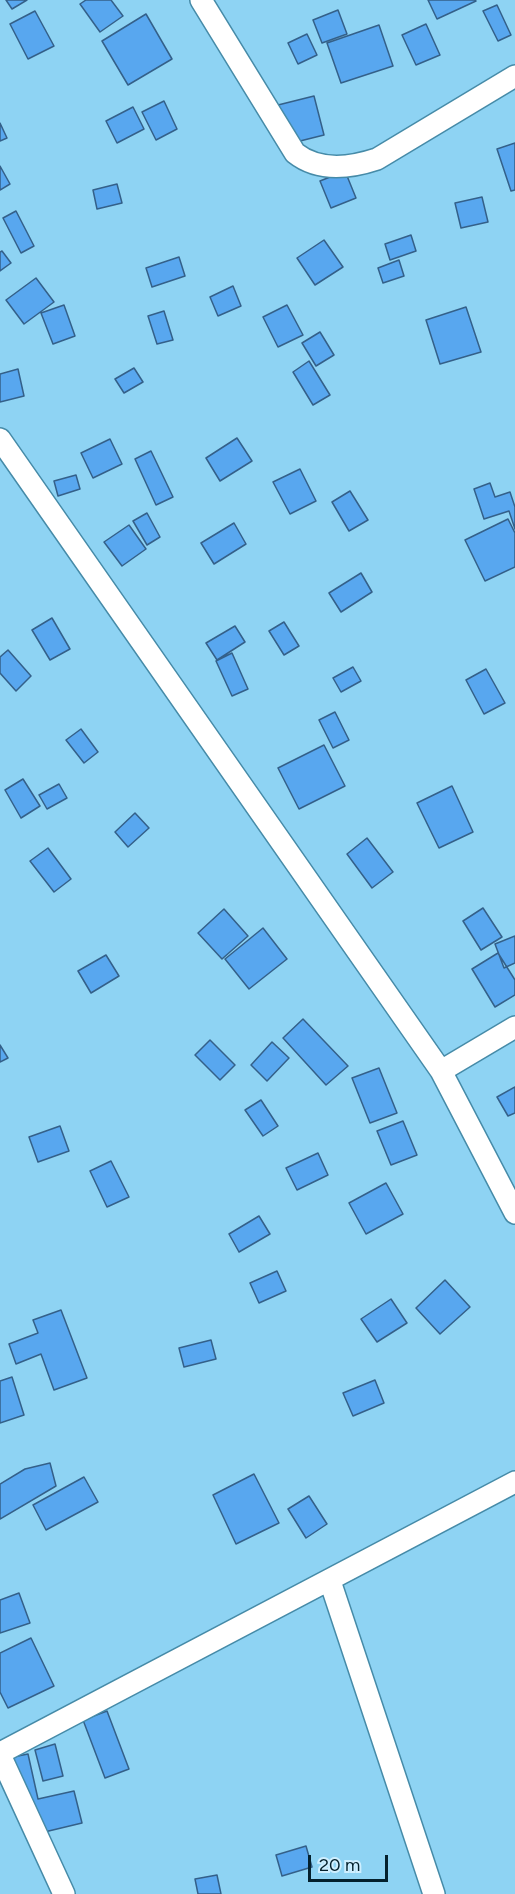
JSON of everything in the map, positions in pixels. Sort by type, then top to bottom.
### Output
[{"type":"street","points":[[201,0],[296,153],[305,161],[353,167],[377,159],[515,76]]},
{"type":"street","points":[[0,439],[441,1071],[515,1213]]},
{"type":"street","points":[[441,1071],[515,1027]]},
{"type":"street","points":[[64,1894],[0,1754],[515,1482]]},
{"type":"street","points":[[330,1581],[434,1894]]},
{"type":"building","points":[[6,0],[27,0],[12,9]]},
{"type":"building","points":[[86,0],[111,0],[123,16],[100,32],[80,4]]},
{"type":"building","points":[[428,0],[475,0],[476,1],[437,19]]},
{"type":"building","points":[[497,5],[511,35],[498,41],[483,11]]},
{"type":"building","points":[[338,10],[347,34],[322,43],[313,20]]},
{"type":"building","points":[[35,11],[54,46],[28,59],[10,24]]},
{"type":"building","points":[[146,14],[172,59],[128,85],[102,41]]},
{"type":"building","points":[[426,24],[440,55],[416,65],[402,35]]},
{"type":"building","points":[[379,25],[393,66],[341,83],[327,43]]},
{"type":"building","points":[[307,34],[317,55],[298,64],[288,43]]},
{"type":"building","points":[[314,96],[324,135],[280,146],[270,107]]},
{"type":"building","points":[[164,101],[177,129],[156,140],[142,112]]},
{"type":"building","points":[[133,107],[144,129],[117,143],[106,121]]},
{"type":"building","points":[[0,123],[7,138],[0,141]]},
{"type":"building","points":[[515,143],[515,190],[511,191],[497,149]]},
{"type":"building","points":[[0,166],[10,184],[0,190]]},
{"type":"building","points":[[345,171],[356,198],[331,208],[320,181]]},
{"type":"building","points":[[117,184],[122,203],[97,209],[93,190]]},
{"type":"building","points":[[482,197],[488,222],[461,228],[455,203]]},
{"type":"building","points":[[16,211],[34,246],[21,253],[3,218]]},
{"type":"building","points":[[411,235],[416,251],[390,260],[385,244]]},
{"type":"building","points":[[324,240],[343,267],[315,285],[297,258]]},
{"type":"building","points":[[2,251],[11,263],[0,271],[0,252]]},
{"type":"building","points":[[179,257],[185,276],[152,287],[146,268]]},
{"type":"building","points":[[399,260],[404,276],[383,283],[378,268]]},
{"type":"building","points":[[36,278],[54,302],[24,324],[6,300]]},
{"type":"building","points":[[233,286],[241,306],[218,316],[210,297]]},
{"type":"building","points":[[64,305],[75,336],[53,344],[41,313]]},
{"type":"building","points":[[287,305],[303,335],[278,347],[263,317]]},
{"type":"building","points":[[466,307],[481,352],[440,364],[426,320]]},
{"type":"building","points":[[164,311],[173,340],[157,344],[148,316]]},
{"type":"building","points":[[320,332],[334,355],[316,366],[302,343]]},
{"type":"building","points":[[309,361],[330,395],[313,405],[293,372]]},
{"type":"building","points":[[134,368],[143,382],[124,393],[115,379]]},
{"type":"building","points":[[18,369],[24,396],[0,402],[0,374]]},
{"type":"building","points":[[237,438],[252,461],[220,481],[206,458]]},
{"type":"building","points":[[110,439],[122,464],[93,478],[81,453]]},
{"type":"building","points":[[151,451],[173,497],[156,505],[135,459]]},
{"type":"building","points":[[300,469],[316,501],[290,514],[273,482]]},
{"type":"building","points":[[76,475],[80,489],[58,496],[54,481]]},
{"type":"building","points":[[490,483],[495,497],[510,492],[515,507],[515,529],[509,511],[484,519],[474,489]]},
{"type":"building","points":[[350,491],[368,520],[349,531],[332,502]]},
{"type":"building","points":[[147,513],[160,537],[147,545],[133,521]]},
{"type":"building","points":[[508,519],[515,533],[515,567],[485,581],[465,540]]},
{"type":"building","points":[[234,523],[246,544],[214,564],[201,543]]},
{"type":"building","points":[[129,525],[146,549],[122,566],[104,542]]},
{"type":"building","points":[[361,573],[372,592],[341,612],[329,593]]},
{"type":"building","points":[[52,618],[70,649],[50,660],[32,630]]},
{"type":"building","points":[[284,622],[299,646],[284,655],[269,631]]},
{"type":"building","points":[[235,626],[245,642],[217,660],[206,643]]},
{"type":"building","points":[[8,650],[31,676],[16,691],[0,673],[0,657]]},
{"type":"building","points":[[232,653],[248,689],[232,696],[216,661]]},
{"type":"building","points":[[353,667],[361,681],[341,692],[333,678]]},
{"type":"building","points":[[486,669],[505,703],[484,714],[466,680]]},
{"type":"building","points":[[335,712],[349,740],[333,748],[319,720]]},
{"type":"building","points":[[81,729],[98,752],[84,763],[66,740]]},
{"type":"building","points":[[324,745],[345,786],[299,809],[278,768]]},
{"type":"building","points":[[23,779],[40,806],[21,818],[5,790]]},
{"type":"building","points":[[59,784],[67,798],[47,809],[39,795]]},
{"type":"building","points":[[452,786],[473,832],[439,848],[417,803]]},
{"type":"building","points":[[135,813],[149,828],[128,847],[115,832]]},
{"type":"building","points":[[367,838],[393,872],[372,888],[347,854]]},
{"type":"building","points":[[48,848],[71,879],[54,892],[30,861]]},
{"type":"building","points":[[483,908],[502,937],[481,950],[463,921]]},
{"type":"building","points":[[224,909],[248,936],[222,959],[198,933]]},
{"type":"building","points":[[263,928],[287,959],[249,989],[225,959]]},
{"type":"building","points":[[515,936],[515,963],[504,968],[495,944]]},
{"type":"building","points":[[498,953],[515,980],[515,995],[495,1007],[472,969]]},
{"type":"building","points":[[106,955],[119,976],[91,993],[78,971]]},
{"type":"building","points":[[303,1019],[348,1066],[326,1085],[283,1038]]},
{"type":"building","points":[[210,1040],[235,1065],[220,1080],[195,1055]]},
{"type":"building","points":[[272,1042],[289,1058],[267,1081],[251,1065]]},
{"type":"building","points":[[0,1045],[8,1058],[0,1062]]},
{"type":"building","points":[[379,1068],[397,1113],[370,1123],[352,1078]]},
{"type":"building","points":[[515,1087],[515,1113],[508,1116],[497,1097]]},
{"type":"building","points":[[261,1100],[278,1126],[263,1136],[245,1110]]},
{"type":"building","points":[[403,1121],[417,1155],[391,1165],[377,1131]]},
{"type":"building","points":[[60,1126],[69,1151],[38,1162],[29,1137]]},
{"type":"building","points":[[318,1153],[328,1175],[297,1190],[286,1168]]},
{"type":"building","points":[[111,1161],[129,1197],[107,1207],[90,1171]]},
{"type":"building","points":[[386,1183],[403,1214],[366,1234],[349,1203]]},
{"type":"building","points":[[259,1216],[270,1234],[239,1252],[229,1234]]},
{"type":"building","points":[[277,1271],[286,1291],[259,1303],[250,1283]]},
{"type":"building","points":[[445,1280],[470,1307],[440,1334],[416,1308]]},
{"type":"building","points":[[391,1299],[407,1323],[377,1342],[361,1319]]},
{"type":"building","points":[[61,1310],[87,1378],[54,1390],[41,1354],[16,1364],[9,1344],[38,1333],[33,1320]]},
{"type":"building","points":[[211,1340],[216,1359],[184,1367],[179,1348]]},
{"type":"building","points":[[12,1377],[24,1415],[0,1423],[0,1381]]},
{"type":"building","points":[[375,1380],[384,1403],[353,1416],[343,1393]]},
{"type":"building","points":[[50,1463],[56,1486],[0,1519],[0,1484],[25,1469]]},
{"type":"building","points":[[254,1474],[279,1523],[236,1544],[213,1495]]},
{"type":"building","points":[[84,1477],[98,1502],[46,1530],[33,1505]]},
{"type":"building","points":[[309,1496],[327,1524],[306,1538],[288,1509]]},
{"type":"building","points":[[19,1593],[30,1623],[0,1633],[0,1600]]},
{"type":"building","points":[[31,1638],[54,1686],[8,1708],[0,1692],[0,1653]]},
{"type":"building","points":[[107,1711],[129,1769],[105,1778],[83,1720]]},
{"type":"building","points":[[55,1744],[63,1776],[43,1781],[35,1750]]},
{"type":"building","points":[[28,1754],[38,1799],[74,1791],[82,1823],[32,1835],[13,1757]]},
{"type":"building","points":[[306,1846],[312,1867],[282,1876],[276,1855]]},
{"type":"building","points":[[217,1875],[221,1894],[198,1894],[195,1879]]}]
